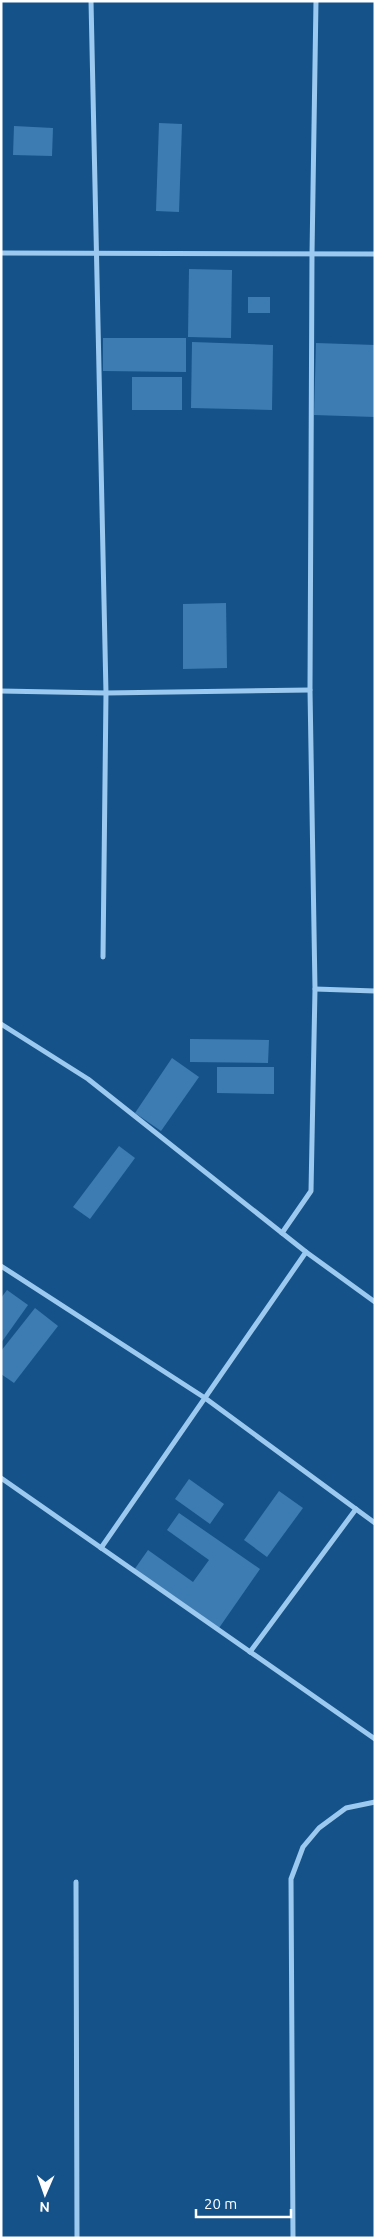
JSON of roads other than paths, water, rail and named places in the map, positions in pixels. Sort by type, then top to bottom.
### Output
[{"type":"street","points":[[92,1],[106,693],[103,957]]},
{"type":"street","points":[[282,1233],[311,1191],[315,989],[310,690],[312,254],[316,1]]},
{"type":"street","points":[[1,253],[375,254]]},
{"type":"street","points":[[1,692],[106,693],[310,690]]},
{"type":"street","points":[[315,989],[375,990]]},
{"type":"street","points":[[1,1024],[88,1079],[306,1252],[375,1302]]},
{"type":"street","points":[[101,1548],[306,1252]]},
{"type":"street","points":[[1,1266],[205,1398],[375,1523]]},
{"type":"street","points":[[1,1478],[375,1739]]},
{"type":"street","points":[[250,1652],[356,1509]]},
{"type":"street","points":[[293,2238],[291,1879],[303,1847],[319,1828],[346,1808],[375,1802]]},
{"type":"street","points":[[76,1882],[77,2238]]}]
